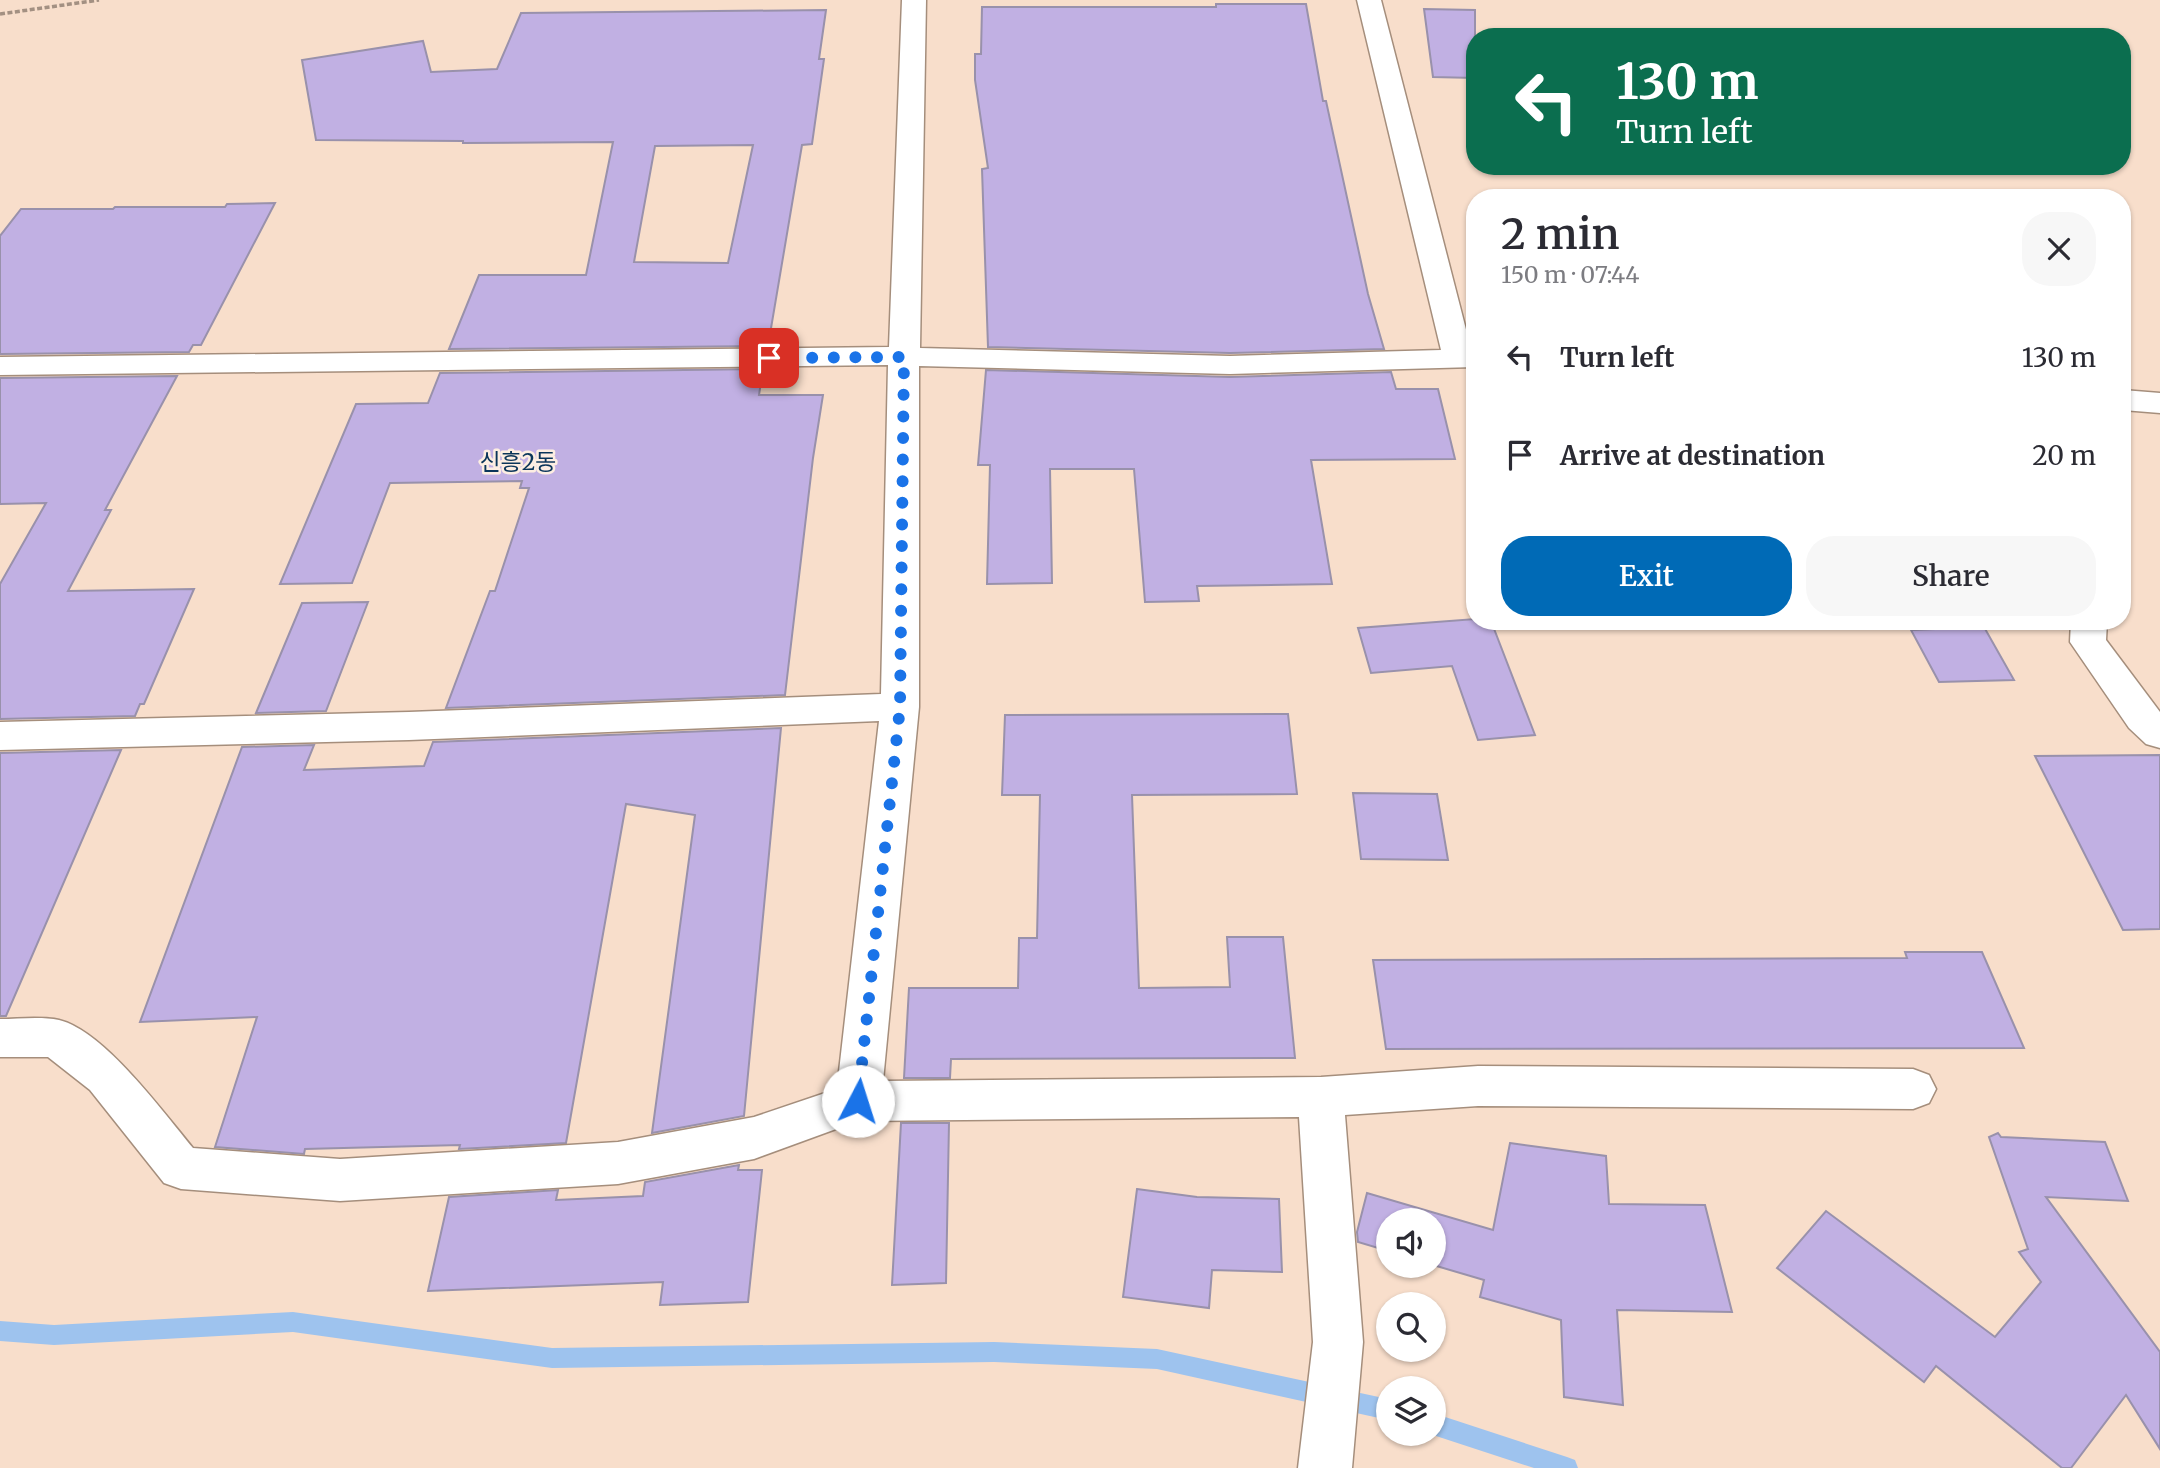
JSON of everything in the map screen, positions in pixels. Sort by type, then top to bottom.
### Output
[{"type":"street","points":[[858,1101],[900,707],[904,357],[914,0]]},
{"type":"street","points":[[1369,0],[1466,354]]},
{"type":"street","points":[[0,366],[904,357],[1230,365],[1466,358]]},
{"type":"street","points":[[2131,401],[2160,403]]},
{"type":"street","points":[[2088,630],[2088,642],[2142,718],[2160,734]]},
{"type":"street","points":[[0,736],[409,726],[900,707]]},
{"type":"street","points":[[0,1038],[57,1038],[106,1076],[181,1168],[340,1180],[618,1163],[754,1138],[858,1101],[1321,1097],[1478,1086],[1913,1089]]},
{"type":"street","points":[[1321,1097],[1338,1342],[1325,1468]]},
{"type":"path","points":[[0,14],[99,0]]},
{"type":"building","points":[[1216,4],[1306,4],[1323,101],[1326,101],[1368,294],[1384,349],[1230,353],[988,347],[982,169],[988,168],[975,80],[975,54],[981,54],[982,7],[1216,7]]},
{"type":"building","points":[[1424,9],[1475,10],[1475,28],[1466,28],[1466,78],[1433,77]]},
{"type":"building","points":[[826,10],[819,59],[824,59],[812,144],[802,145],[768,346],[449,349],[479,275],[586,275],[613,142],[316,140],[302,60],[423,41],[431,72],[497,69],[521,13]],"holes":[[[753,145],[728,263],[634,262],[655,146]]]},
{"type":"building","points":[[275,203],[201,345],[193,345],[189,352],[0,354],[0,236],[21,209],[225,207],[227,204]]},
{"type":"building","points":[[763,369],[759,395],[823,395],[785,695],[446,708],[490,591],[495,591],[529,488],[520,488],[522,481],[390,483],[352,583],[280,584],[356,404],[428,403],[440,373]]},
{"type":"building","points":[[986,370],[1230,377],[1391,372],[1396,389],[1438,389],[1455,459],[1311,460],[1332,584],[1197,586],[1199,601],[1145,602],[1134,469],[1050,469],[1052,583],[987,584],[990,465],[978,465]]},
{"type":"building","points":[[177,376],[105,510],[111,510],[68,591],[194,589],[144,704],[140,704],[135,716],[0,719],[0,584],[46,503],[0,504],[0,378]]},
{"type":"building","points":[[368,602],[326,711],[256,713],[302,603]]},
{"type":"building","points":[[1466,620],[1466,630],[1494,630],[1535,735],[1478,740],[1452,666],[1371,673],[1358,628]]},
{"type":"building","points":[[1911,630],[1986,630],[2014,680],[1939,682]]},
{"type":"building","points":[[1288,714],[1297,794],[1132,795],[1139,988],[1230,987],[1227,937],[1283,937],[1295,1058],[951,1059],[950,1078],[904,1078],[909,988],[1018,988],[1019,938],[1037,938],[1040,795],[1002,795],[1005,715]]},
{"type":"building","points":[[781,728],[744,1116],[652,1133],[695,815],[626,804],[566,1143],[459,1149],[460,1145],[305,1149],[304,1154],[215,1147],[257,1017],[140,1022],[242,747],[314,745],[304,770],[424,766],[433,742]]},
{"type":"building","points":[[121,750],[6,1016],[0,1016],[0,753]]},
{"type":"building","points":[[2160,755],[2160,929],[2123,930],[2035,756]]},
{"type":"building","points":[[1353,793],[1437,794],[1448,860],[1361,859]]},
{"type":"building","points":[[1905,952],[1982,952],[2024,1048],[1386,1049],[1373,960],[1907,958]]},
{"type":"building","points":[[901,1123],[949,1123],[946,1283],[892,1285]]},
{"type":"building","points":[[1998,1133],[2001,1137],[2105,1142],[2128,1201],[2046,1197],[2160,1352],[2160,1449],[2126,1395],[2071,1468],[2062,1468],[1936,1366],[1924,1382],[1777,1268],[1826,1211],[1995,1337],[2041,1282],[2019,1252],[2028,1249],[1989,1137]]},
{"type":"building","points":[[1510,1143],[1606,1156],[1609,1204],[1705,1205],[1732,1312],[1617,1310],[1623,1405],[1564,1397],[1561,1320],[1480,1297],[1484,1280],[1446,1269],[1446,1216],[1493,1230]]},
{"type":"building","points":[[739,1165],[738,1170],[762,1170],[748,1302],[660,1305],[663,1282],[428,1291],[449,1197],[558,1190],[556,1200],[643,1196],[645,1182]]},
{"type":"building","points":[[1137,1189],[1197,1197],[1279,1199],[1282,1272],[1212,1270],[1209,1308],[1123,1297]]},
{"type":"building","points":[[1367,1193],[1418,1208],[1376,1208],[1376,1247],[1358,1242],[1357,1232]]},
{"type":"waterway","points":[[0,1331],[54,1335],[293,1322],[552,1358],[994,1352],[1157,1359],[1376,1407]]},
{"type":"waterway","points":[[1446,1428],[1567,1468]]},
{"type":"district","name":"신흥2동","points":[[518,462]]},
{"type":"route","points":[[769,358],[904,357],[900,707],[858,1101]]}]
